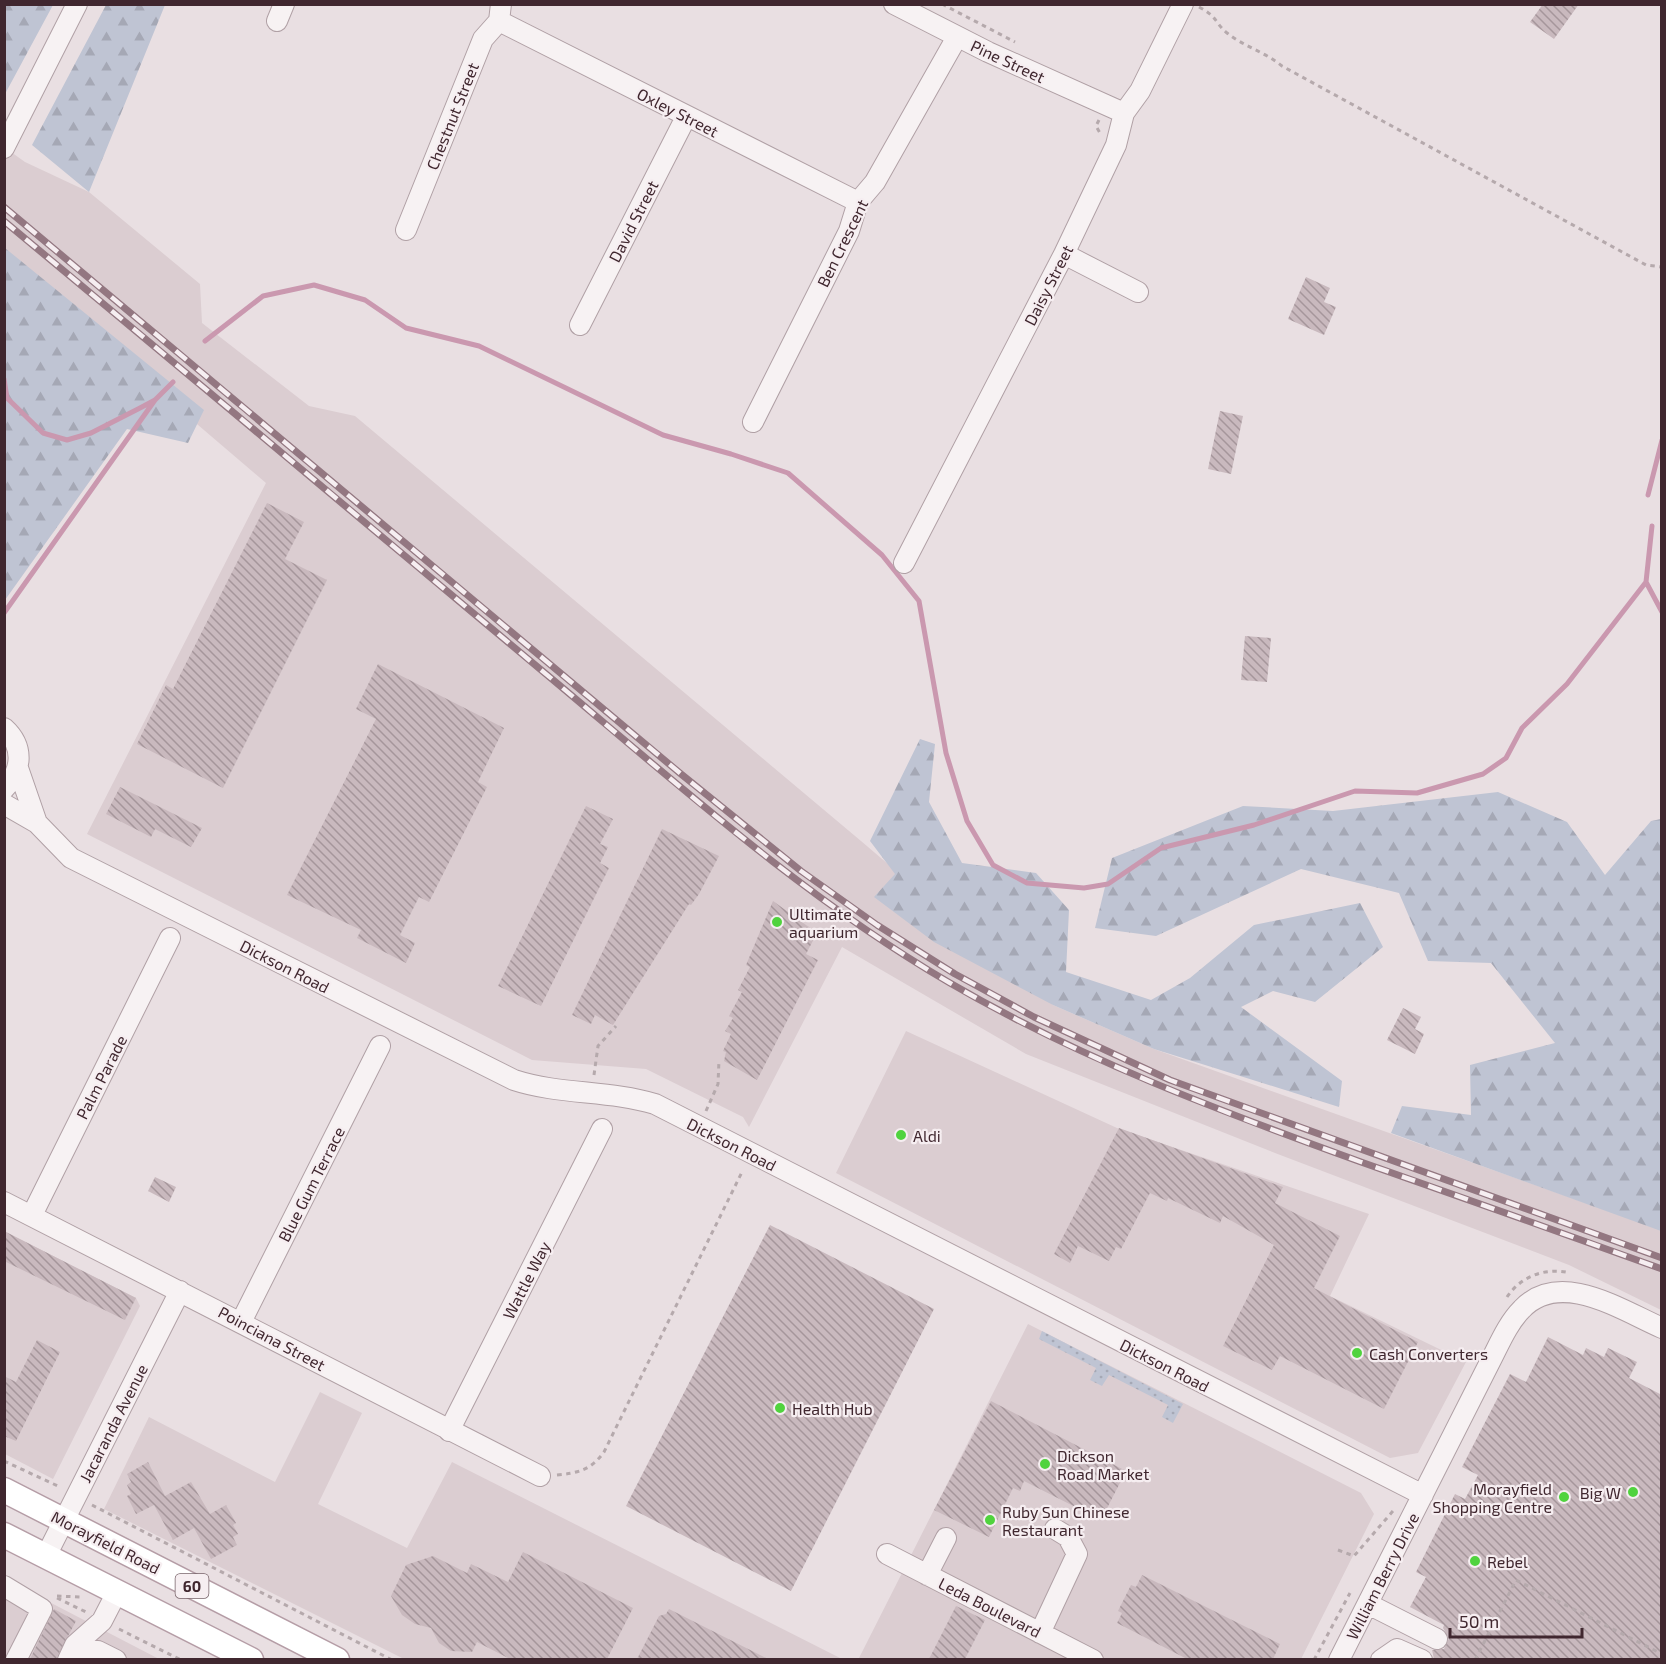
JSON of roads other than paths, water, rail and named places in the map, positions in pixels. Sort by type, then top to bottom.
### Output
[{"type":"main road","name":"Morayfield Road","points":[[4,1490],[337,1659]]},
{"type":"main road","name":"60","points":[[4,1535],[251,1659]]},
{"type":"street","points":[[4,148],[77,4]]},
{"type":"street","name":"Pine Street","points":[[894,4],[957,37],[1124,113]]},
{"type":"street","name":"Daisy Street","points":[[904,563],[1064,254],[1116,145],[1124,113],[1140,91],[1183,4]]},
{"type":"street","name":"Oxley Street","points":[[500,13],[686,117],[858,202]]},
{"type":"street","name":"Chestnut Street","points":[[406,230],[483,39],[500,13]]},
{"type":"street","name":"Ben Crescent","points":[[753,422],[849,231],[858,202],[875,182],[957,37]]},
{"type":"street","name":"David Street","points":[[580,325],[686,117]]},
{"type":"street","points":[[1064,254],[1137,292]]},
{"type":"street","name":"Dickson Road","points":[[4,728],[13,735],[17,745],[18,768],[37,823]]},
{"type":"street","points":[[4,789],[13,780],[18,768]]},
{"type":"street","name":"Dickson Road","points":[[4,804],[37,823],[71,858],[514,1080],[533,1086],[635,1098],[655,1104],[1423,1495]]},
{"type":"street","name":"Palm Parade","points":[[32,1215],[170,938]]},
{"type":"street","name":"Blue Gum Terrace","points":[[241,1322],[380,1046]]},
{"type":"street","name":"Wattle Way","points":[[449,1431],[602,1129]]},
{"type":"street","name":"Poinciana Street","points":[[4,1202],[540,1476]]},
{"type":"street","name":"Jacaranda Avenue","points":[[46,1556],[180,1291]]},
{"type":"street","name":"William Berry Drive","points":[[1339,1659],[1510,1325],[1532,1299],[1550,1292],[1569,1292],[1602,1302],[1662,1328]]},
{"type":"street","points":[[1040,1633],[1077,1554],[1068,1537],[1055,1529]]},
{"type":"street","points":[[927,1575],[946,1538]]},
{"type":"street","name":"Leda Boulevard","points":[[887,1554],[1094,1659]]},
{"type":"street","points":[[4,1586],[42,1609],[16,1659]]},
{"type":"street","points":[[80,1654],[102,1621],[117,1592]]},
{"type":"street","points":[[1368,1604],[1437,1639]]},
{"type":"street","points":[[1381,1659],[1397,1649],[1422,1659]]},
{"type":"street","points":[[80,1654],[98,1651],[116,1659]]},
{"type":"waterway","points":[[205,341],[263,296],[314,285],[365,300],[406,328],[479,346],[663,435],[788,473],[882,555],[919,601],[946,753],[967,821],[993,865],[1027,883],[1084,888],[1108,884],[1161,848],[1254,825],[1355,791],[1417,793],[1483,774],[1506,758],[1522,728],[1567,684],[1646,582],[1652,526]]},
{"type":"waterway","points":[[4,379],[7,398],[43,433],[67,440],[91,433],[155,400],[173,382]]},
{"type":"waterway","points":[[4,613],[155,400]]},
{"type":"waterway","points":[[1648,495],[1662,440]]},
{"type":"waterway","points":[[1646,582],[1662,612]]},
{"type":"railway","points":[[4,207],[681,774],[801,871],[877,925],[955,974],[1034,1017],[1170,1080],[1662,1258]]},
{"type":"railway","points":[[4,221],[688,794],[842,913],[895,949],[950,983],[1049,1036],[1151,1082],[1308,1143],[1662,1269]]},
{"type":"place","name":"Ultimate aquarium","points":[[777,922]]},
{"type":"place","name":"Aldi","points":[[901,1135]]},
{"type":"place","name":"Cash Converters","points":[[1357,1353]]},
{"type":"place","name":"Health Hub","points":[[780,1408]]},
{"type":"place","name":"Dickson Road Market","points":[[1045,1464]]},
{"type":"place","name":"Big W","points":[[1633,1492]]},
{"type":"place","name":"Morayfield Shopping Centre","points":[[1564,1497]]},
{"type":"place","name":"Ruby Sun Chinese Restaurant","points":[[990,1520]]},
{"type":"place","name":"Rebel","points":[[1475,1561]]}]
